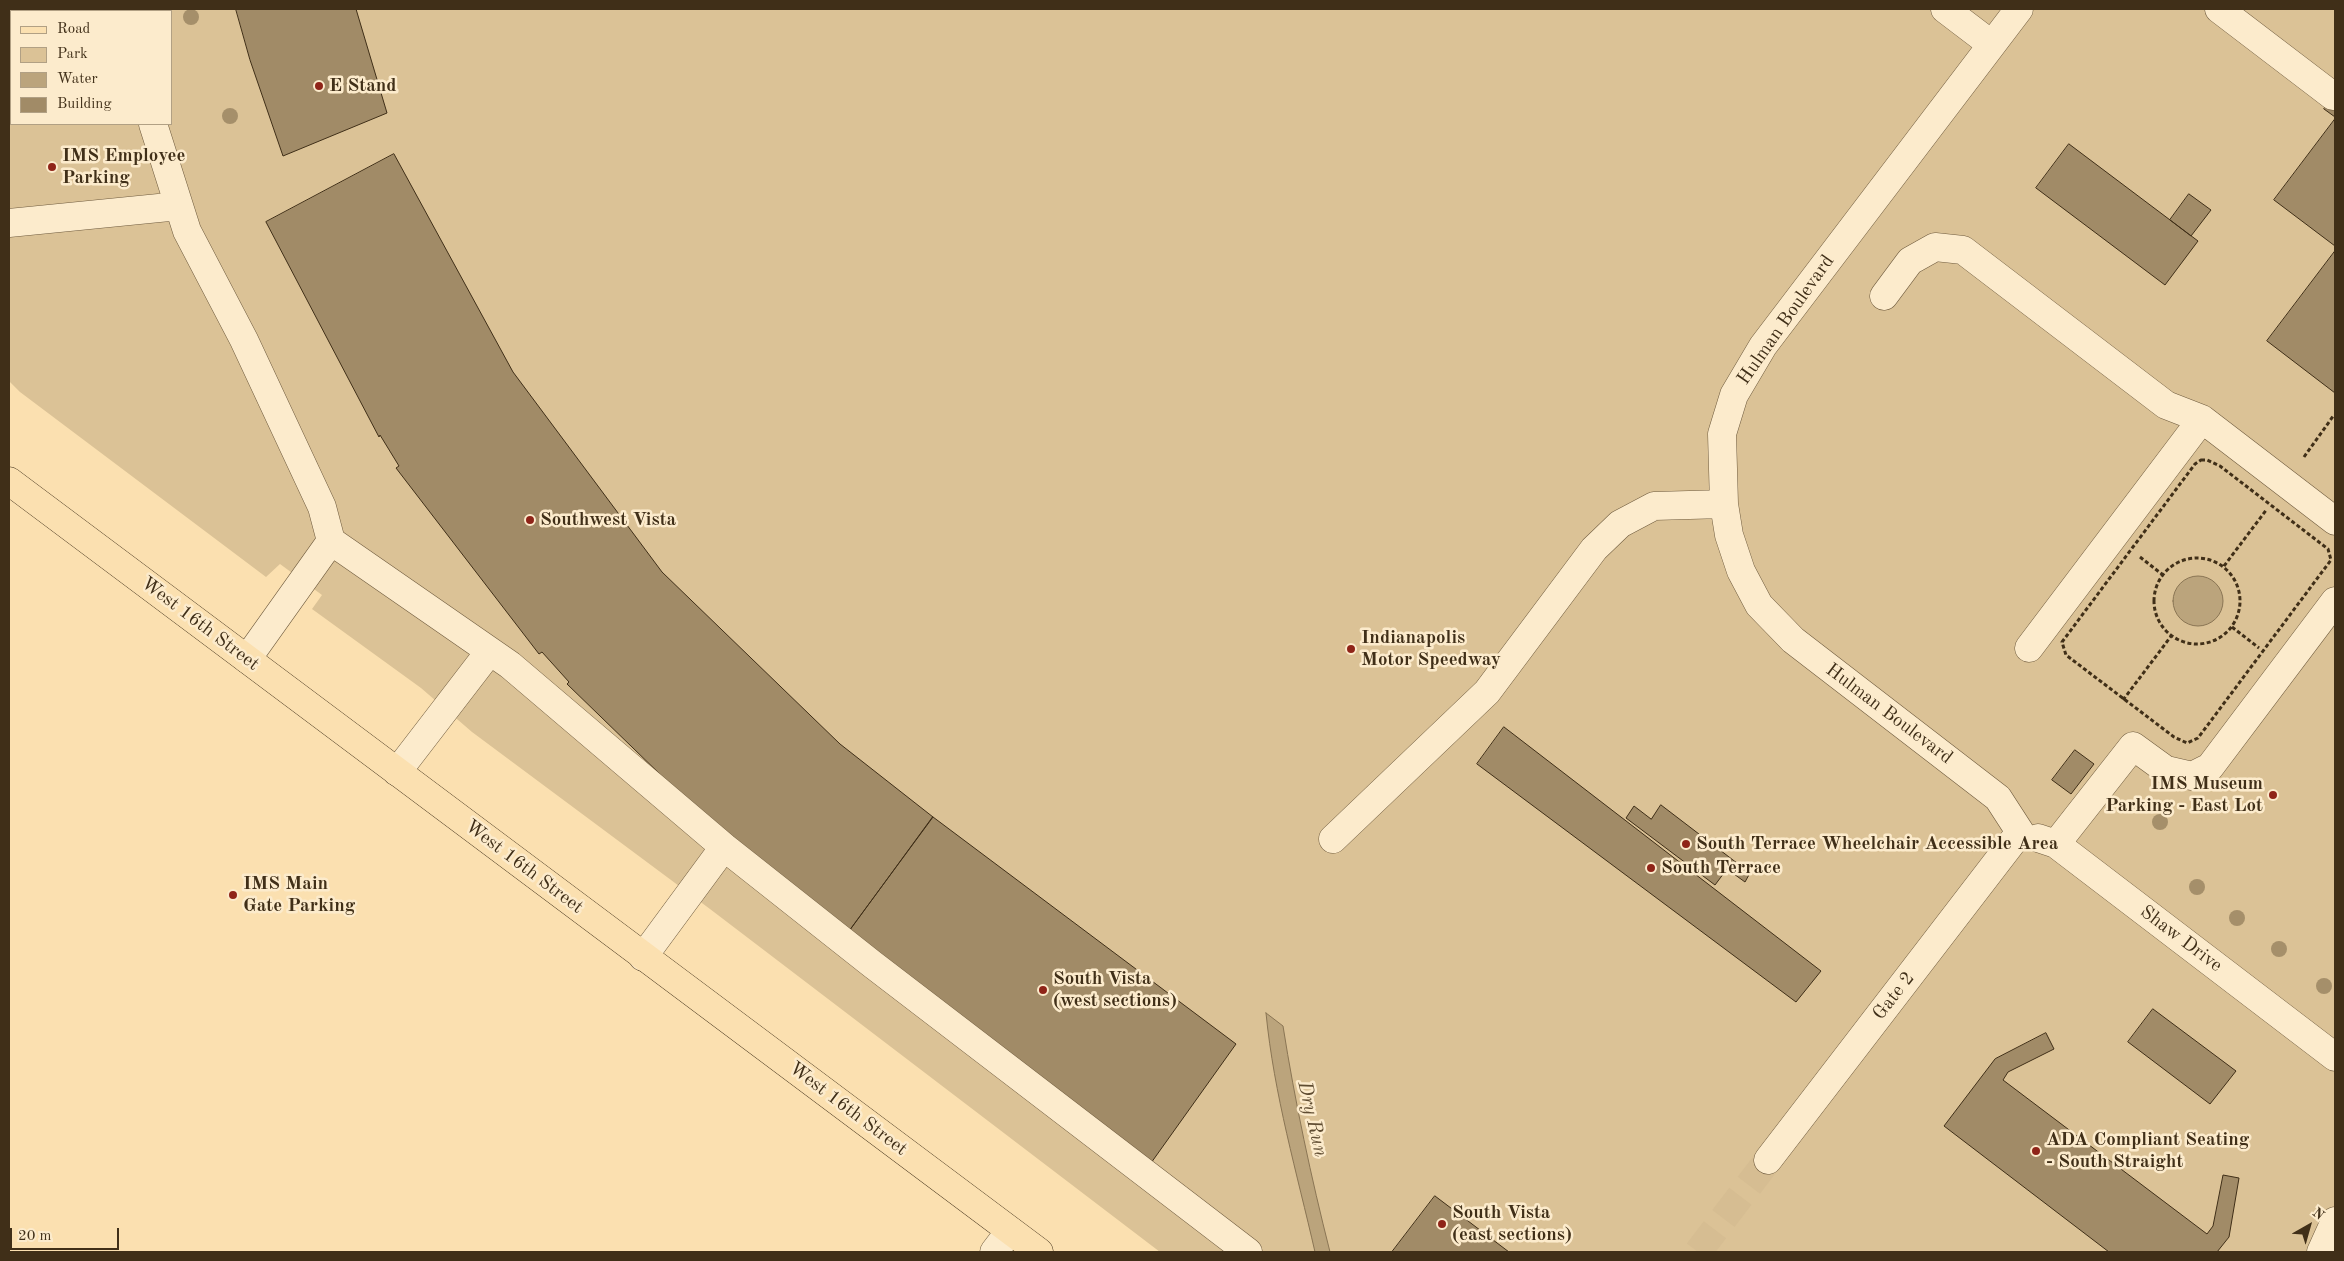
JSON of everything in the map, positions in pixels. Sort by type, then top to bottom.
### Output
[{"type":"main road","name":"West 16th Street","points":[[9,481],[1038,1252]]},
{"type":"street","points":[[1945,9],[1991,44]]},
{"type":"street","name":"Hulman Boulevard","points":[[2019,9],[1762,346],[1734,395],[1722,434],[1724,504],[1729,535],[1741,571],[1759,605],[1793,640],[1831,672],[1959,766],[1998,798],[2020,832]]},
{"type":"street","points":[[2219,9],[2333,96]]},
{"type":"street","points":[[153,125],[187,231],[244,340],[322,507],[331,541],[516,669],[724,846],[872,964],[1248,1252]]},
{"type":"street","points":[[9,223],[179,206]]},
{"type":"street","points":[[1884,296],[1910,261],[1935,247],[1963,250],[2166,406],[2202,419],[2335,521]]},
{"type":"street","points":[[2029,648],[2202,419]]},
{"type":"street","points":[[1333,839],[1487,692],[1594,549],[1620,524],[1654,506],[1724,504]]},
{"type":"street","points":[[247,659],[331,541]]},
{"type":"street","points":[[2056,844],[2133,746],[2166,770],[2192,776],[2210,767],[2335,601]]},
{"type":"street","points":[[397,772],[490,650]]},
{"type":"street","name":"Shaw Drive","points":[[2020,832],[2056,844],[2335,1057]]},
{"type":"street","name":"Gate 2","points":[[1768,1160],[2020,832]]},
{"type":"street","points":[[643,956],[724,846]]},
{"type":"street","points":[[2321,1252],[2335,1221]]},
{"type":"street","points":[[994,1252],[1010,1231]]},
{"type":"path","points":[[2130,550],[2163,575]]},
{"type":"path","points":[[2198,558],[2211,560],[2224,566],[2239,588],[2240,602],[2238,615],[2232,627],[2210,642],[2197,644],[2183,641],[2172,635],[2156,613],[2154,600],[2157,587],[2163,575],[2173,566],[2184,560],[2198,558]]},
{"type":"path","points":[[2232,627],[2263,652]]},
{"type":"path","points":[[2123,700],[2172,635]]},
{"type":"path","points":[[2073,661],[2174,738]]},
{"type":"green space","name":"Indianapolis Motor Speedway","points":[[9,9],[2335,9],[2335,1252],[1160,1252],[710,909],[472,732],[421,688],[312,609],[322,595],[280,564],[266,577],[20,392],[9,381]]},
{"type":"water","points":[[2198,576],[2208,578],[2216,583],[2221,591],[2223,601],[2221,611],[2216,619],[2208,624],[2198,626],[2188,624],[2180,619],[2175,611],[2173,601],[2175,591],[2180,583],[2188,578]]},
{"type":"water","name":"Dry Run","points":[[1266,1013],[1283,1026],[1304,1139],[1330,1252],[1315,1252],[1280,1104]]},
{"type":"building","name":"E Stand","points":[[236,9],[356,9],[387,113],[283,156],[250,60]]},
{"type":"building","points":[[2335,93],[2335,117],[2324,109]]},
{"type":"building","points":[[2335,119],[2335,246],[2274,200]]},
{"type":"building","points":[[2069,144],[2198,241],[2165,285],[2036,188]]},
{"type":"building","name":"Southwest Vista","points":[[394,154],[513,372],[662,572],[840,744],[933,817],[846,935],[732,844],[567,684],[569,682],[542,652],[539,654],[396,468],[399,466],[380,435],[379,437],[266,222]]},
{"type":"building","points":[[2189,194],[2211,210],[2191,236],[2170,220]]},
{"type":"building","points":[[2335,251],[2335,393],[2267,341]]},
{"type":"building","name":"South Terrace","points":[[1504,727],[1821,971],[1796,1002],[1477,764]]},
{"type":"building","points":[[2075,750],[2094,764],[2071,794],[2052,780]]},
{"type":"building","name":"South Terrace Wheelchair Accessible Area","points":[[1661,805],[1750,873],[1745,882],[1727,869],[1715,885],[1626,818],[1634,806],[1651,819]]},
{"type":"building","name":"South Vista (west sections)","points":[[933,817],[1236,1044],[1151,1163],[849,932]]},
{"type":"building","points":[[2153,1009],[2236,1071],[2210,1104],[2128,1042]]},
{"type":"building","name":"ADA Compliant Seating - South Straight","points":[[2046,1033],[2054,1049],[2008,1072],[2003,1080],[2207,1234],[2213,1226],[2223,1175],[2239,1178],[2229,1237],[2217,1252],[2109,1252],[1944,1126],[1995,1059]]},
{"type":"building","name":"South Vista (east sections)","points":[[1435,1196],[1509,1252],[1392,1252]]},
{"type":"tunnel","points":[[1698,1252],[1768,1160]]},
{"type":"place","name":"E Stand","points":[[319,86]]},
{"type":"place","name":"IMS Employee Parking","points":[[52,167]]},
{"type":"place","name":"Southwest Vista","points":[[530,520]]},
{"type":"place","name":"Indianapolis Motor Speedway","points":[[1351,649]]},
{"type":"place","name":"IMS Museum Parking - East Lot","points":[[2273,795]]},
{"type":"place","name":"South Terrace Wheelchair Accessible Area","points":[[1686,844]]},
{"type":"place","name":"South Terrace","points":[[1651,868]]},
{"type":"place","name":"IMS Main Gate Parking","points":[[233,895]]},
{"type":"place","name":"South Vista (west sections)","points":[[1043,990]]},
{"type":"place","name":"ADA Compliant Seating - South Straight","points":[[2036,1151]]},
{"type":"place","name":"South Vista (east sections)","points":[[1442,1224]]}]
